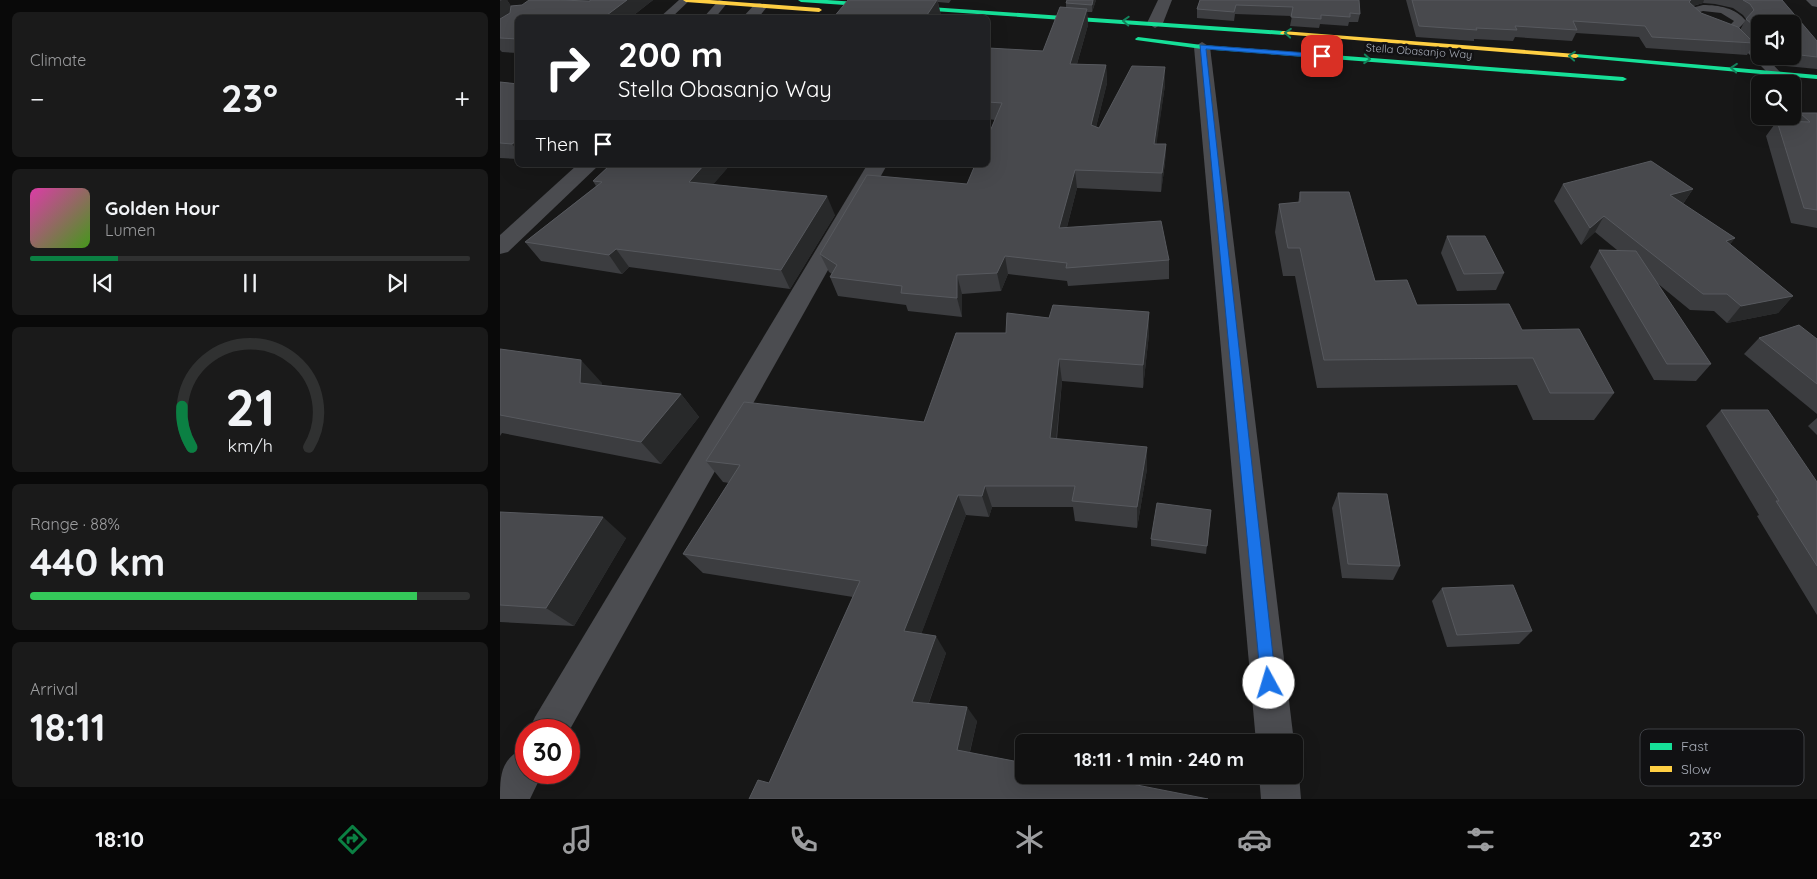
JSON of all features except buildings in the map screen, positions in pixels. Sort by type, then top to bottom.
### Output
[{"type":"street","points":[[686,0],[760,7],[894,15]]},
{"type":"street","points":[[800,0],[1155,23],[1774,72],[1817,78]]},
{"type":"street","points":[[1155,23],[1165,0]]},
{"type":"street","points":[[1813,0],[1817,3]]},
{"type":"street","points":[[751,15],[760,7]]},
{"type":"street","points":[[990,22],[1063,30]]},
{"type":"street","name":"Stella Obasanjo Way","points":[[1129,38],[1202,47],[1630,80]]},
{"type":"street","points":[[1202,47],[1274,734]]},
{"type":"street","points":[[500,247],[587,167]]},
{"type":"street","points":[[554,719],[876,167]]},
{"type":"street","points":[[508,799],[516,784]]},
{"type":"street","points":[[1279,784],[1281,799]]},
{"type":"lane","points":[[668,15],[686,0]]},
{"type":"lane","points":[[711,15],[723,2]]},
{"type":"lane","points":[[1730,30],[1774,72]]},
{"type":"traffic: fast","points":[[801,0],[1283,33]]},
{"type":"traffic: fast","points":[[1138,39],[1202,47],[1623,79]]},
{"type":"traffic: fast","points":[[1576,56],[1817,77]]},
{"type":"traffic: slow","points":[[686,0],[819,10]]},
{"type":"traffic: slow","points":[[1283,33],[1576,56]]},
{"type":"route","points":[[1269,683],[1202,47],[1322,56]]}]
